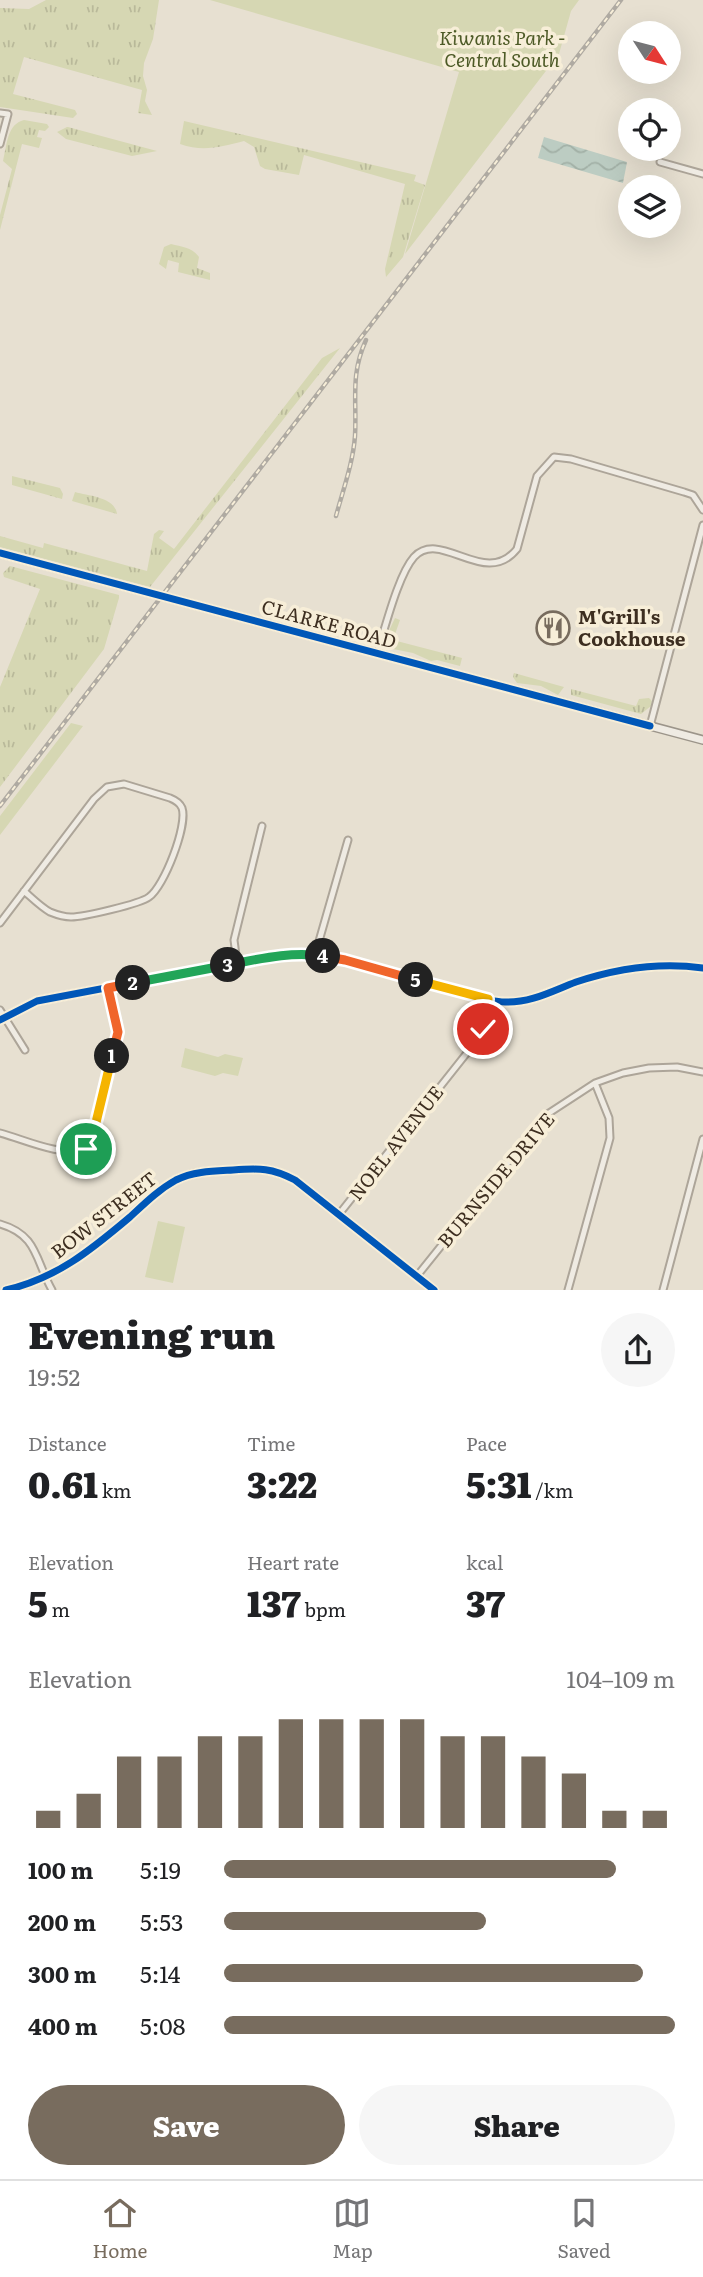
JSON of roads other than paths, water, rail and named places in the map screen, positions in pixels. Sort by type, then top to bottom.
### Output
[{"type":"street","points":[[0,113],[8,114],[0,144]]},
{"type":"street","points":[[660,162],[703,174]]},
{"type":"street","points":[[377,653],[406,568],[416,555],[432,548],[493,565],[510,558],[517,548],[537,476],[554,457],[571,459],[693,495],[703,510]]},
{"type":"street","points":[[650,726],[703,525]]},
{"type":"street","name":"CLARKE ROAD","points":[[0,553],[703,740]]},
{"type":"street","points":[[0,923],[24,891],[94,799],[107,787],[124,784],[177,801],[182,809],[183,819],[163,884],[149,898],[128,906],[71,917],[50,912],[24,891]]},
{"type":"street","points":[[237,963],[234,940],[262,826]]},
{"type":"street","points":[[316,955],[348,840]]},
{"type":"street","points":[[25,1050],[1,1016],[37,1001],[280,956],[316,955],[345,960],[503,1002],[536,999],[578,982],[636,967],[684,965],[703,968]]},
{"type":"street","points":[[0,1133],[63,1150],[76,1152],[86,1149],[92,1139],[118,1032],[108,988]]},
{"type":"street","name":"NOEL AVENUE","points":[[340,1213],[474,1044],[483,1029],[488,999]]},
{"type":"street","name":"BURNSIDE DRIVE","points":[[417,1276],[546,1115],[595,1083],[649,1068],[677,1067],[703,1072]]},
{"type":"street","points":[[568,1290],[610,1138],[609,1118],[595,1083]]},
{"type":"street","points":[[663,1290],[703,1139]]},
{"type":"street","name":"BOW STREET","points":[[6,1290],[66,1268],[101,1242],[162,1189],[178,1179],[200,1172],[260,1168],[276,1170],[295,1180],[340,1213],[433,1290]]},
{"type":"street","points":[[0,1224],[17,1230],[30,1241],[52,1290]]},
{"type":"water","points":[[544,137],[627,162],[625,175],[618,175],[618,182],[538,158]]},
{"type":"railway","points":[[0,806],[621,0]]},
{"type":"railway","points":[[336,516],[354,446],[356,376],[366,340]]},
{"type":"place","name":"M'Grill's Cookhouse","points":[[553,628]]},
{"type":"park label","name":"Kiwanis Park - Central South","points":[[502,49]]}]
